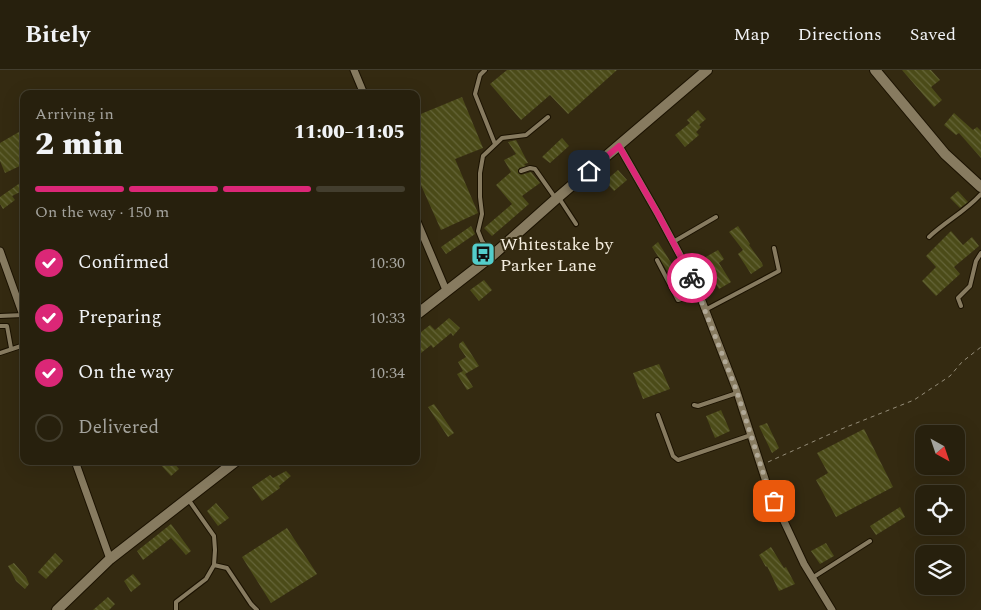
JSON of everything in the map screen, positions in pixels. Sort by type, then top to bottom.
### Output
[{"type":"street","points":[[354,70],[362,90]]},
{"type":"street","points":[[875,70],[945,154],[981,187]]},
{"type":"street","points":[[420,312],[493,255],[704,72]]},
{"type":"street","points":[[619,146],[673,242],[699,294],[737,393],[767,485],[804,564],[832,610]]},
{"type":"street","points":[[420,228],[446,290]]},
{"type":"street","points":[[0,251],[20,308]]},
{"type":"street","points":[[76,465],[110,559]]},
{"type":"street","points":[[57,610],[110,559],[231,465]]},
{"type":"lane","points":[[485,70],[480,75],[475,94],[495,144]]},
{"type":"lane","points":[[493,255],[482,241],[478,231],[482,214],[480,181],[483,156],[502,138],[526,135],[548,117]]},
{"type":"lane","points":[[521,171],[530,168],[535,169],[576,224]]},
{"type":"lane","points":[[929,237],[941,225],[969,206],[981,194]]},
{"type":"lane","points":[[673,242],[716,217]]},
{"type":"lane","points":[[705,310],[779,271],[774,248]]},
{"type":"lane","points":[[961,306],[958,298],[970,286],[976,261],[981,253]]},
{"type":"lane","points":[[656,260],[678,300],[699,294]]},
{"type":"lane","points":[[0,316],[20,316]]},
{"type":"lane","points":[[0,326],[7,326],[11,348]]},
{"type":"lane","points":[[0,353],[20,346]]},
{"type":"lane","points":[[694,405],[698,406],[737,393]]},
{"type":"lane","points":[[658,415],[673,456],[678,460],[751,435]]},
{"type":"lane","points":[[176,610],[174,608],[176,602],[206,579],[214,565],[216,550],[214,536],[188,499]]},
{"type":"lane","points":[[812,578],[870,541]]},
{"type":"lane","points":[[214,565],[227,568],[257,610]]},
{"type":"path","points":[[761,466],[839,430],[914,400],[950,376],[962,362],[981,347]]},
{"type":"building","points":[[507,70],[617,70],[568,114],[550,95],[521,120],[490,84]]},
{"type":"building","points":[[902,70],[931,70],[940,80],[931,87],[942,100],[934,107]]},
{"type":"building","points":[[462,97],[483,148],[455,159],[478,213],[441,230],[420,183],[420,114]]},
{"type":"building","points":[[698,110],[706,119],[699,125],[701,127],[696,132],[699,135],[685,147],[675,135],[690,123],[687,120]]},
{"type":"building","points":[[954,113],[973,130],[977,127],[981,131],[981,158],[959,133],[956,135],[944,125]]},
{"type":"building","points":[[20,131],[20,166],[5,173],[0,161],[0,143]]},
{"type":"building","points":[[562,138],[569,146],[550,163],[542,157]]},
{"type":"building","points":[[516,140],[528,163],[524,164],[526,166],[519,168],[518,173],[521,175],[531,172],[540,183],[522,196],[529,204],[492,236],[484,228],[512,204],[496,185],[511,172],[504,160],[516,154],[508,142]]},
{"type":"building","points":[[618,170],[627,180],[614,191],[605,181]]},
{"type":"building","points":[[20,183],[20,192],[12,196],[15,200],[3,209],[0,204],[0,197]]},
{"type":"building","points":[[958,191],[968,202],[960,208],[950,198]]},
{"type":"building","points":[[471,226],[475,234],[446,254],[441,247]]},
{"type":"building","points":[[738,226],[763,266],[751,274],[738,254],[743,250],[729,232]]},
{"type":"building","points":[[951,231],[963,245],[972,237],[979,246],[954,267],[960,274],[936,296],[922,281],[936,267],[926,256]]},
{"type":"building","points":[[658,242],[682,280],[675,283],[652,247]]},
{"type":"building","points":[[718,250],[724,259],[719,263],[731,282],[719,289],[711,276],[713,274],[704,258]]},
{"type":"building","points":[[484,280],[492,290],[479,301],[470,290]]},
{"type":"building","points":[[449,318],[460,328],[453,336],[451,333],[433,348],[431,345],[420,354],[420,333],[430,325],[435,330]]},
{"type":"building","points":[[463,341],[479,366],[465,374],[473,387],[467,390],[457,374],[463,371],[458,362],[466,357],[459,347],[459,344]]},
{"type":"building","points":[[659,364],[670,389],[643,399],[633,373]]},
{"type":"building","points":[[434,404],[454,433],[448,437],[428,407]]},
{"type":"building","points":[[721,410],[730,431],[715,438],[706,416]]},
{"type":"building","points":[[767,423],[779,448],[772,453],[759,426]]},
{"type":"building","points":[[864,429],[893,487],[836,517],[816,480],[828,473],[817,453]]},
{"type":"building","points":[[161,465],[176,465],[179,469],[171,476]]},
{"type":"building","points":[[286,471],[291,476],[279,486],[280,488],[262,501],[252,487],[270,475],[273,478]]},
{"type":"building","points":[[216,503],[229,518],[218,526],[207,511]]},
{"type":"building","points":[[900,507],[905,517],[876,535],[870,526]]},
{"type":"building","points":[[171,524],[191,551],[186,555],[171,538],[143,560],[137,551]]},
{"type":"building","points":[[287,528],[317,574],[271,603],[242,557]]},
{"type":"building","points":[[826,543],[834,556],[820,564],[811,551]]},
{"type":"building","points":[[771,547],[784,568],[786,567],[795,584],[779,591],[767,566],[759,555]]},
{"type":"building","points":[[55,553],[63,561],[46,579],[38,572]]},
{"type":"building","points":[[14,563],[26,577],[29,584],[25,589],[16,581],[8,566]]},
{"type":"building","points":[[133,574],[141,584],[131,592],[124,581]]},
{"type":"building","points":[[108,597],[115,604],[109,610],[93,610]]},
{"type":"way so far","points":[[692,278],[736,389],[774,501]]},
{"type":"place","name":"Whitestake by Parker Lane","points":[[483,254]]},
{"type":"route","points":[[589,171],[619,146],[692,278]]}]
